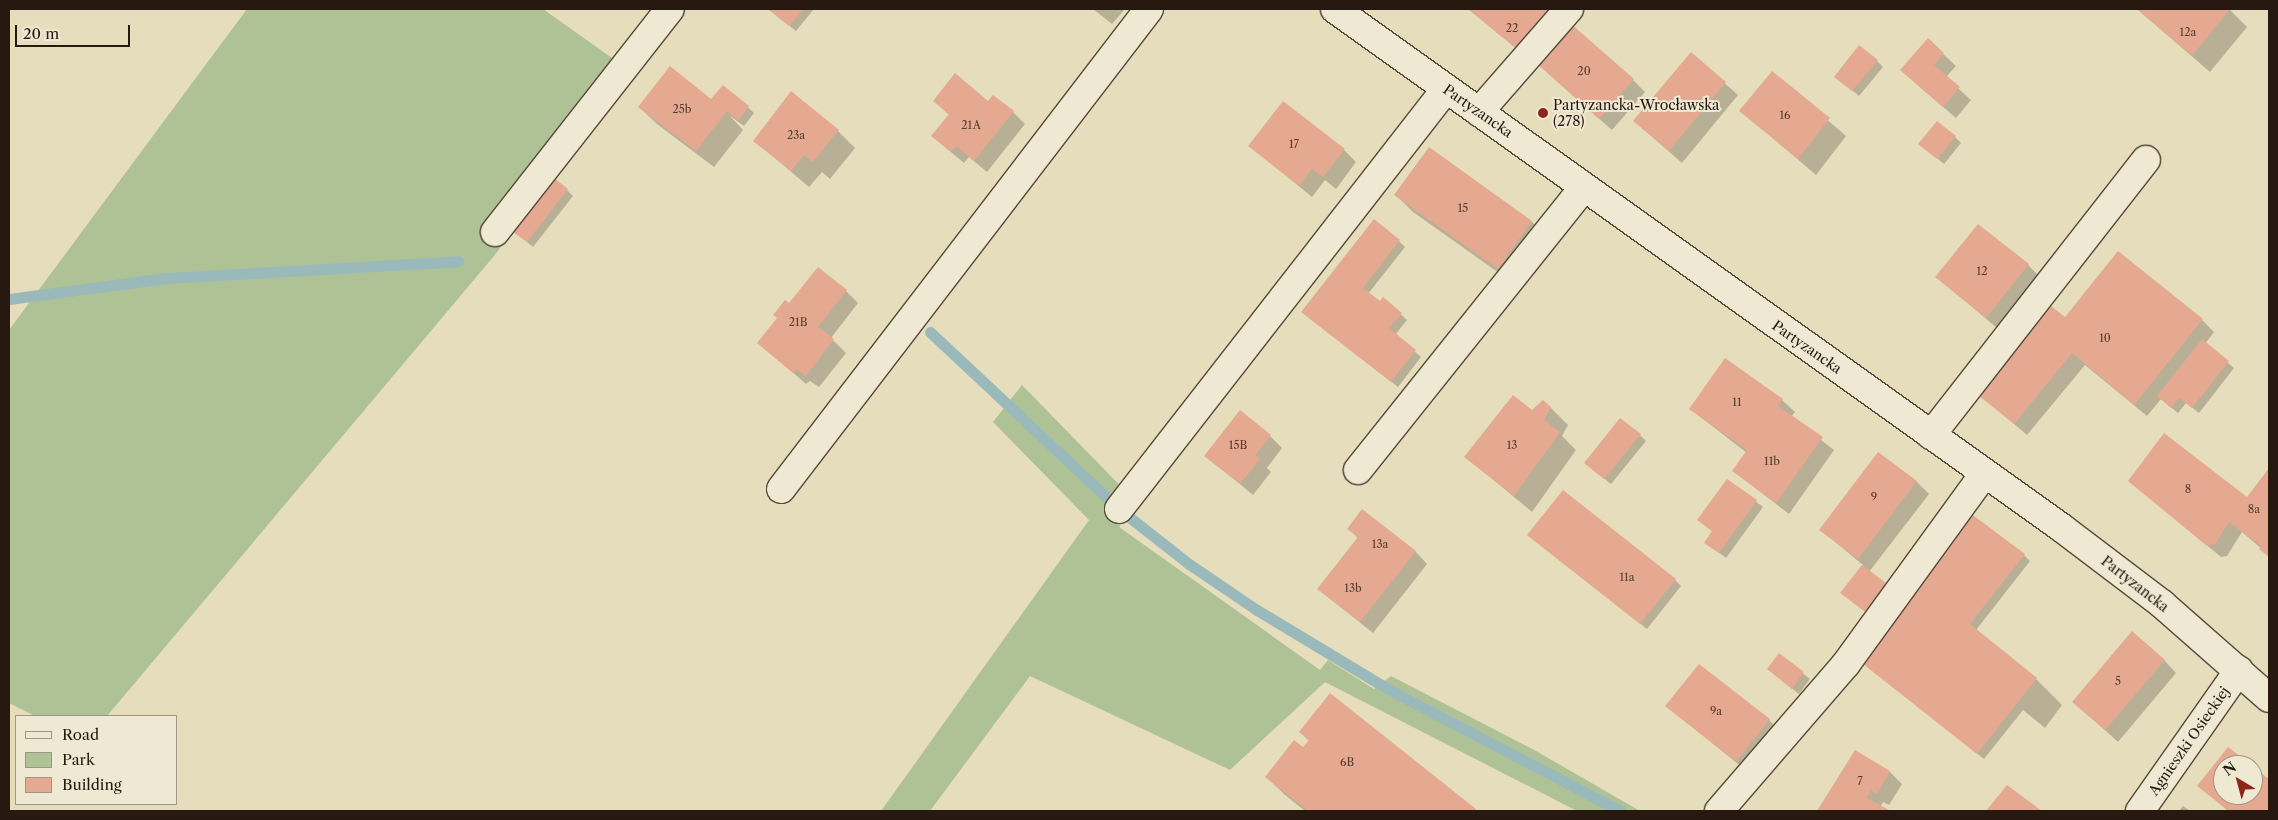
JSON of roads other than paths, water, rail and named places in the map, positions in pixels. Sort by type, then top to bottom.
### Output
[{"type":"street","points":[[495,232],[670,9]]},
{"type":"street","points":[[781,489],[1149,9]]},
{"type":"street","points":[[1479,112],[1569,9]]},
{"type":"street","name":"Partyzancka","points":[[1339,10],[1446,89],[1985,473],[2162,604],[2269,698]]},
{"type":"street","points":[[1119,508],[1446,89]]},
{"type":"street","points":[[1931,435],[2146,160]]},
{"type":"street","points":[[1358,470],[1584,187]]},
{"type":"street","points":[[1719,811],[1846,664],[1985,473]]},
{"type":"street","name":"Agnieszki Osieckiej","points":[[2140,811],[2239,670]]},
{"type":"waterway","points":[[9,299],[167,278],[459,261]]},
{"type":"waterway","points":[[930,332],[1119,509],[1189,564],[1257,610],[1388,689],[1620,811]]},
{"type":"place","name":"Partyzancka-Wrocławska (278)","points":[[1543,113]]}]
